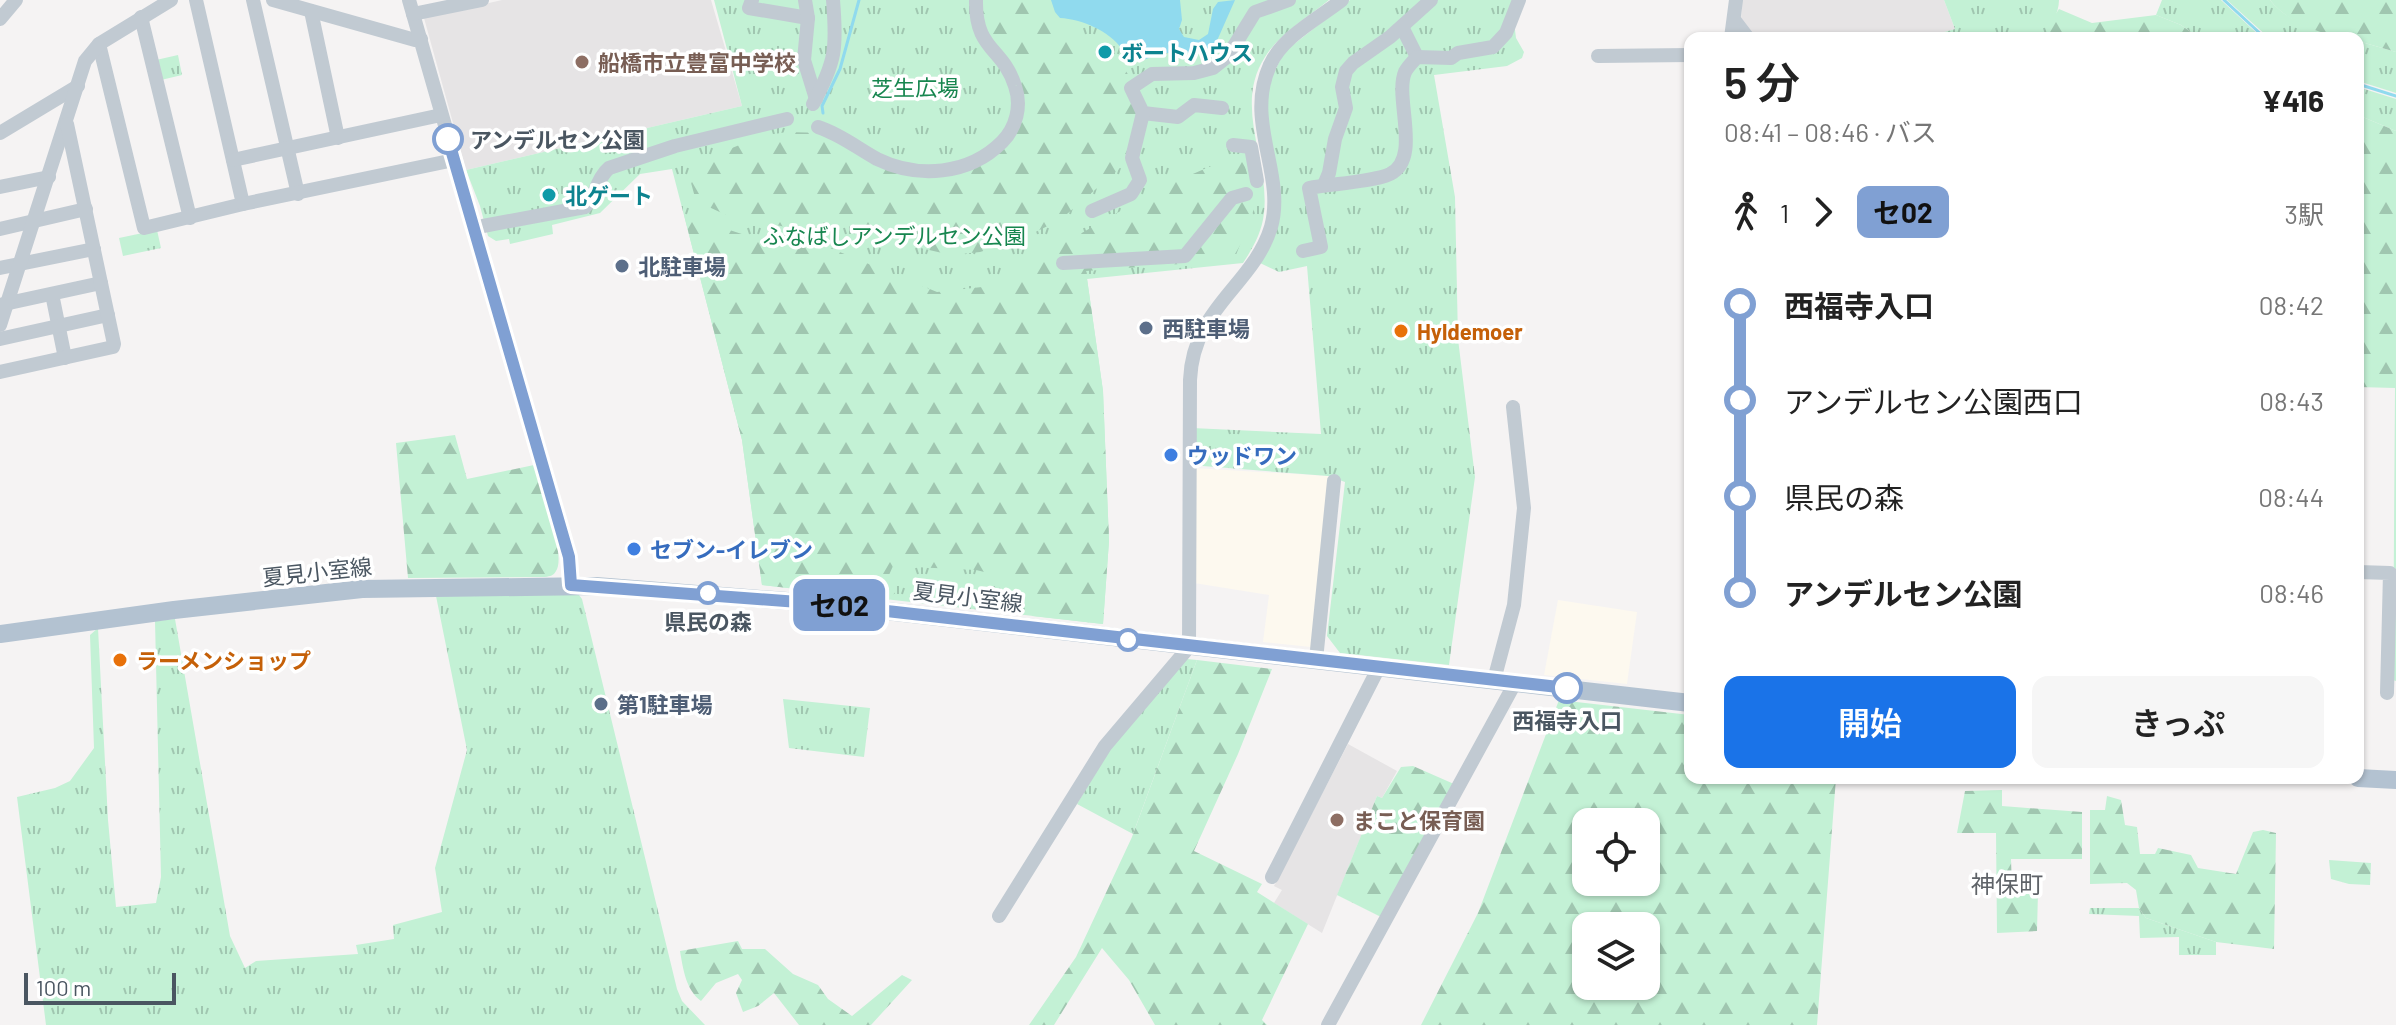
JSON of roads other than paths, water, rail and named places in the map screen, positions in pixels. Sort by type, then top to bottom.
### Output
[{"type":"main road","name":"夏見小室線","points":[[0,634],[362,589],[571,585],[796,601],[1684,702]]},
{"type":"main road","points":[[2364,778],[2396,780]]},
{"type":"street","points":[[0,19],[16,0]]},
{"type":"street","points":[[0,325],[4,304],[21,263],[85,61],[99,44],[171,0]]},
{"type":"street","points":[[196,0],[243,204]]},
{"type":"street","points":[[253,0],[298,194]]},
{"type":"street","points":[[273,0],[415,40],[421,39]]},
{"type":"street","points":[[482,0],[411,7],[569,557],[571,585]]},
{"type":"street","points":[[752,0],[749,8],[808,18]]},
{"type":"street","points":[[805,0],[808,18],[804,60],[814,101],[833,60],[834,0]]},
{"type":"street","points":[[818,127],[832,131],[887,163],[911,170],[964,167],[993,150],[1015,123],[1017,90],[1010,74],[979,33],[976,0]]},
{"type":"street","points":[[1092,211],[1131,194],[1140,180],[1132,158],[1143,113],[1131,88],[1152,74],[1194,73],[1213,68],[1228,56],[1255,12],[1289,0]]},
{"type":"street","points":[[999,916],[1105,746],[1189,647],[1190,375],[1195,350],[1205,325],[1221,300],[1260,251],[1273,219],[1273,196],[1260,109],[1262,85],[1267,72],[1280,48],[1342,0]]},
{"type":"street","points":[[1324,185],[1346,108],[1342,87],[1346,71],[1431,0]]},
{"type":"street","points":[[1417,57],[1451,58],[1458,53],[1493,47],[1506,33],[1519,0]]},
{"type":"street","points":[[1732,32],[1736,0]]},
{"type":"street","points":[[311,11],[338,138]]},
{"type":"street","points":[[141,17],[190,218]]},
{"type":"street","points":[[1735,21],[1743,32]]},
{"type":"street","points":[[1402,27],[1417,57]]},
{"type":"street","points":[[99,44],[144,228],[454,160]]},
{"type":"street","points":[[1598,56],[1684,55]]},
{"type":"street","points":[[1303,251],[1321,247],[1309,188],[1389,174],[1400,164],[1405,150],[1404,77],[1417,57]]},
{"type":"street","points":[[0,133],[78,86]]},
{"type":"street","points":[[1143,113],[1178,117],[1194,105],[1222,108]]},
{"type":"street","points":[[233,160],[441,115]]},
{"type":"street","points":[[483,226],[585,207],[603,172],[620,164],[675,146],[787,119]]},
{"type":"street","points":[[0,372],[113,347],[114,344],[67,124]]},
{"type":"street","points":[[1233,145],[1251,147],[1257,181]]},
{"type":"street","points":[[0,187],[49,177]]},
{"type":"street","points":[[1063,263],[1185,256],[1237,194]]},
{"type":"street","points":[[0,229],[86,209]]},
{"type":"street","points":[[0,268],[94,249]]},
{"type":"street","points":[[4,304],[101,283]]},
{"type":"street","points":[[52,294],[65,358]]},
{"type":"street","points":[[0,339],[108,315]]},
{"type":"street","points":[[1494,680],[1514,605],[1524,508],[1513,407]]},
{"type":"street","points":[[1316,660],[1334,481]]},
{"type":"street","points":[[2364,572],[2390,573],[2387,693]]},
{"type":"street","points":[[1272,877],[1379,667]]},
{"type":"street","points":[[1328,1025],[1515,683]]},
{"type":"water","points":[[1051,0],[1180,0],[1182,20],[1179,29],[1184,37],[1199,40],[1208,34],[1213,9],[1218,2],[1235,0],[1216,43],[1200,53],[1163,53],[1140,61],[1136,53],[1122,49],[1094,27],[1060,18]]},
{"type":"waterway","points":[[823,113],[822,106],[840,69],[859,0]]},
{"type":"waterway","points":[[2224,0],[2259,32]]},
{"type":"waterway","points":[[2364,86],[2396,96]]},
{"type":"place","name":"ボートハウス","points":[[1105,52]]},
{"type":"place","name":"船橋市立豊富中学校","points":[[582,62]]},
{"type":"place","name":"アンデルセン公園","points":[[448,139]]},
{"type":"place","name":"北ゲート","points":[[549,195]]},
{"type":"place","name":"北駐車場","points":[[622,266]]},
{"type":"place","name":"西駐車場","points":[[1146,328]]},
{"type":"place","name":"Hyldemoer","points":[[1401,331]]},
{"type":"place","name":"ウッドワン","points":[[1171,455]]},
{"type":"place","name":"セブン-イレブン","points":[[634,549]]},
{"type":"place","name":"県民の森","points":[[708,593]]},
{"type":"place","name":"ラーメンショップ","points":[[120,660]]},
{"type":"place","name":"西福寺入口","points":[[1567,688]]},
{"type":"place","name":"第1駐車場","points":[[601,704]]},
{"type":"place","name":"まこと保育園","points":[[1337,820]]},
{"type":"district","name":"神保町","points":[[2007,883]]},
{"type":"park label","name":"芝生広場","points":[[915,87]]},
{"type":"park label","name":"ふなばしアンデルセン公園","points":[[894,235]]}]
